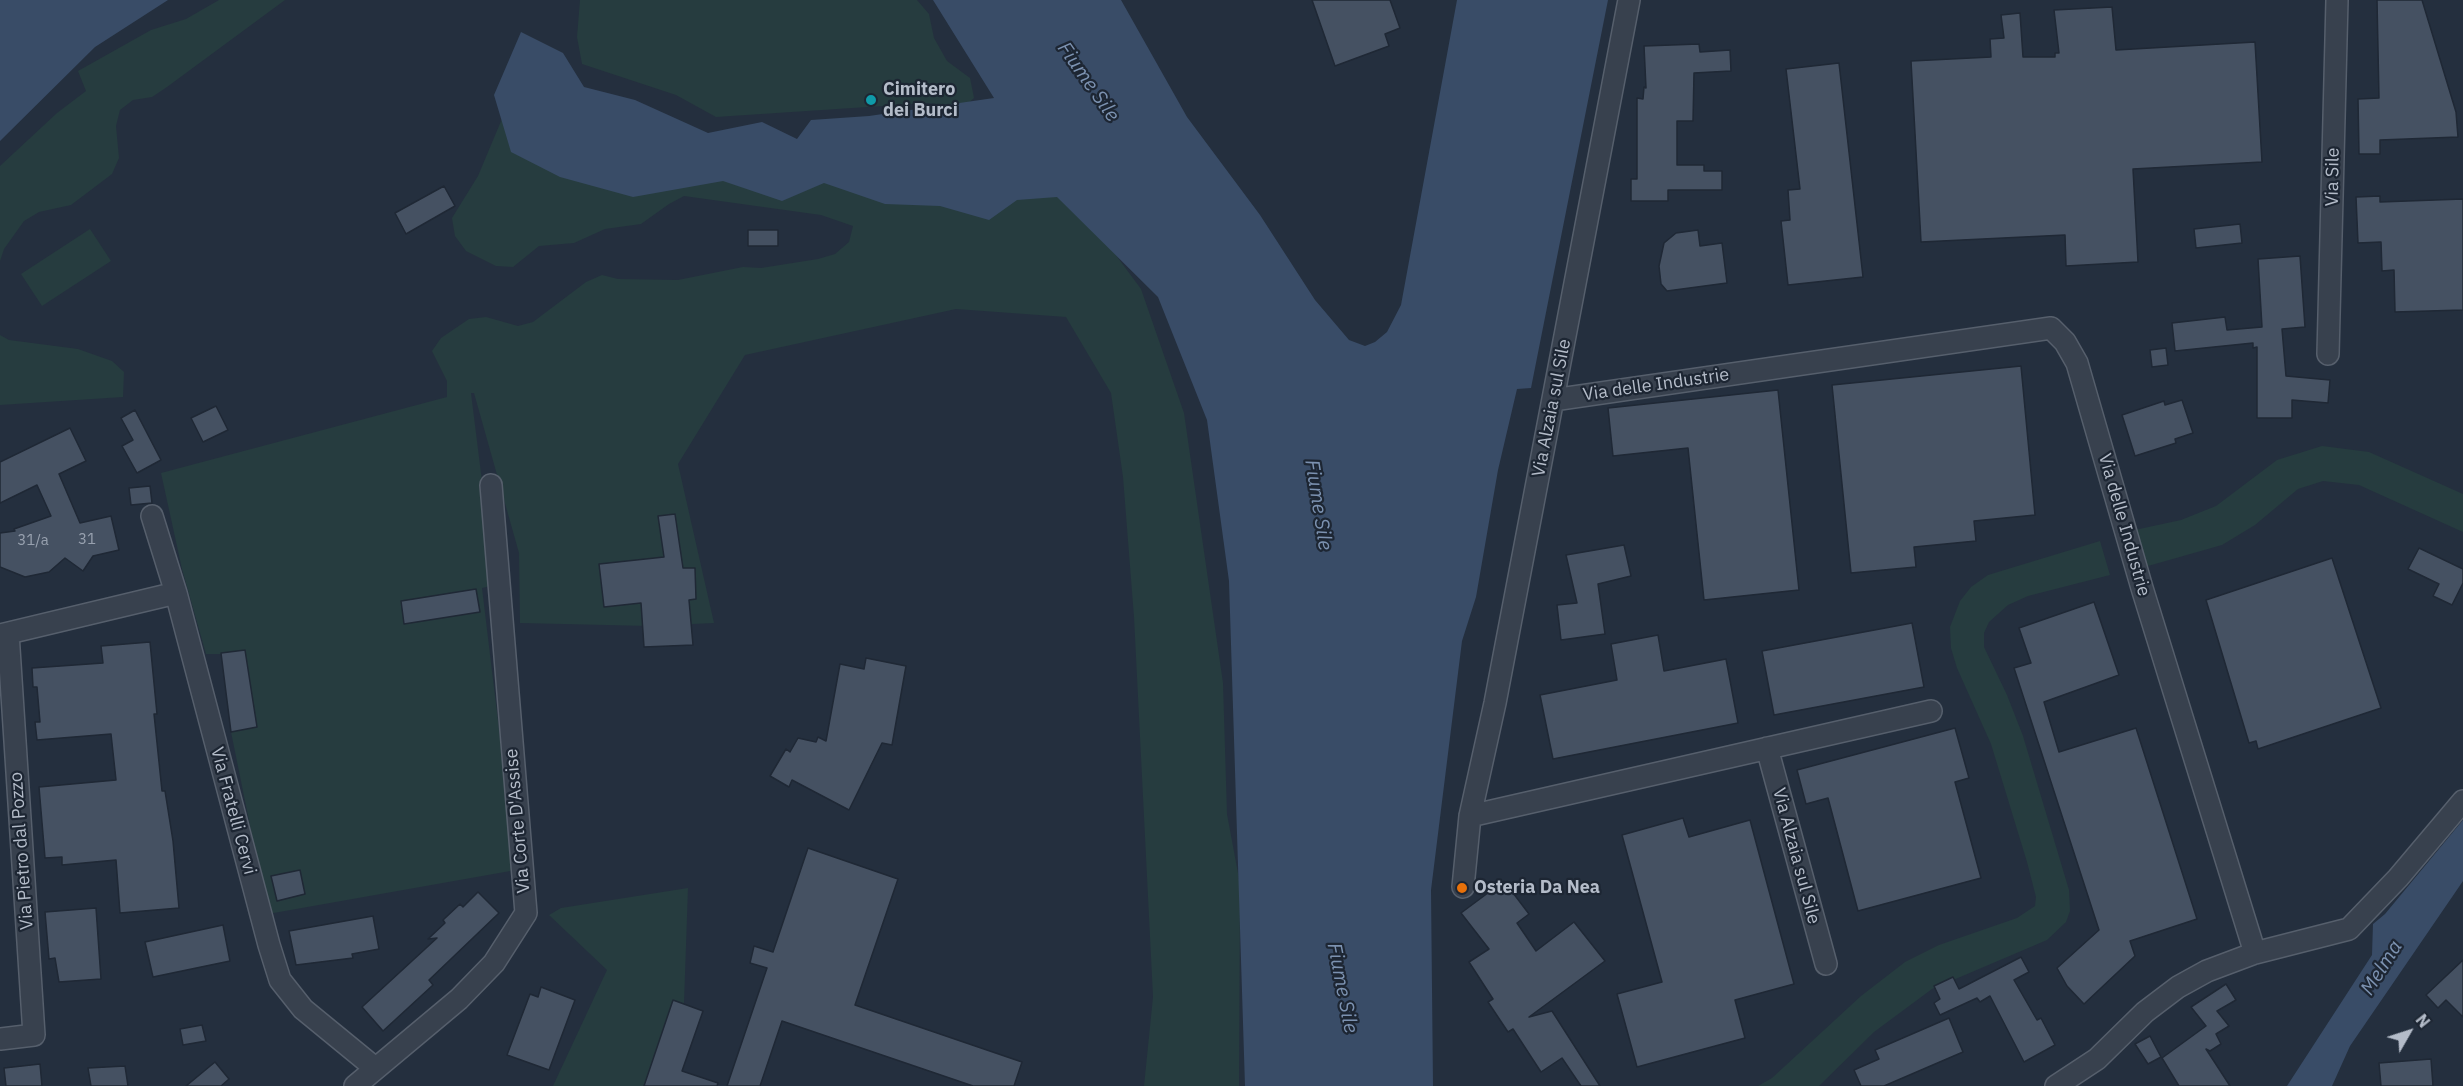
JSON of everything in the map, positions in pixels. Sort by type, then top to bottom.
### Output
[{"type":"street","name":"Via Alzaia sul Sile","points":[[1462,887],[1470,816],[1495,704],[1629,0]]},
{"type":"street","name":"Via Sile","points":[[2328,354],[2337,0]]},
{"type":"street","name":"Via delle Industrie","points":[[1553,400],[2051,328],[2065,342],[2078,363],[2166,667],[2255,953]]},
{"type":"street","name":"Via Corte D'Assise","points":[[355,1086],[459,999],[487,970],[526,913],[491,485]]},
{"type":"street","name":"Via Fratelli Cervi","points":[[153,516],[176,593],[268,945],[280,980],[303,1009],[375,1068]]},
{"type":"street","points":[[4,634],[176,593]]},
{"type":"street","name":"Via Pietro dal Pozzo","points":[[0,1039],[34,1035],[4,634]]},
{"type":"street","points":[[1470,816],[1931,711]]},
{"type":"street","name":"Via Alzaia sul Sile","points":[[1767,748],[1826,964]]},
{"type":"street","points":[[2056,1086],[2097,1059],[2145,1012],[2178,987],[2207,971],[2255,953],[2349,929],[2398,878],[2463,801]]},
{"type":"green space","points":[[219,0],[285,0],[152,97],[133,100],[120,110],[116,126],[119,158],[112,174],[71,205],[39,212],[24,221],[4,249],[0,261],[0,166],[57,113],[86,91],[78,71],[151,30],[186,19]]},
{"type":"green space","points":[[580,0],[917,0],[929,14],[934,38],[947,61],[970,78],[974,98],[964,107],[928,103],[716,117],[676,95],[582,64],[577,37]]},
{"type":"green space","points":[[504,114],[542,145],[1029,159],[1098,231],[1141,289],[1184,413],[1223,683],[1227,814],[1240,884],[1239,1086],[1144,1086],[1153,997],[1134,617],[1123,477],[1111,393],[1066,317],[956,309],[745,355],[678,464],[714,623],[649,626],[520,623],[519,553],[474,393],[471,393],[495,585],[482,588],[516,870],[268,914],[231,732],[221,654],[206,654],[182,569],[161,473],[447,397],[447,381],[432,351],[441,338],[469,319],[486,317],[518,326],[533,322],[586,282],[602,275],[618,279],[678,280],[743,267],[761,268],[818,259],[835,254],[849,242],[853,226],[821,215],[684,196],[641,224],[605,229],[574,243],[539,246],[513,267],[496,266],[466,251],[455,236],[452,218],[478,176]]},
{"type":"green space","points":[[90,229],[111,261],[42,306],[21,274]]},
{"type":"green space","points":[[0,335],[9,340],[78,349],[112,361],[124,372],[123,397],[0,405]]},
{"type":"green space","points":[[2322,446],[2369,452],[2463,494],[2463,532],[2359,485],[2323,481],[2298,489],[2255,525],[2222,545],[2141,568],[2130,531],[2181,520],[2216,506],[2277,460]]},
{"type":"green space","points":[[2100,541],[2110,575],[2028,596],[2008,605],[1989,622],[1984,633],[1984,647],[2007,695],[2023,736],[2069,890],[2070,911],[2066,922],[2047,940],[1932,989],[1874,1032],[1819,1086],[1758,1086],[1772,1078],[1861,996],[1905,962],[1939,945],[2017,918],[2035,906],[2036,897],[2027,862],[1991,744],[1957,668],[1951,648],[1950,627],[1960,601],[1971,587],[1988,575]]},
{"type":"green space","points":[[688,888],[683,1032],[676,1086],[553,1086],[607,970],[549,915],[561,908]]},
{"type":"water","points":[[0,0],[168,0],[95,47],[0,141]]},
{"type":"water","name":"Fiume Sile","points":[[933,0],[1121,0],[1187,117],[1260,215],[1315,300],[1349,340],[1365,346],[1375,342],[1387,332],[1401,305],[1457,0],[1608,0],[1531,388],[1517,389],[1498,470],[1476,597],[1462,641],[1431,890],[1433,1086],[1245,1086],[1229,581],[1207,420],[1158,297],[1057,197],[1017,200],[989,220],[940,206],[885,204],[824,183],[782,201],[723,181],[633,197],[560,177],[511,152],[494,95],[521,32],[563,53],[584,87],[635,100],[708,133],[762,122],[797,139],[811,120],[869,116],[994,98]]},
{"type":"water","name":"Melma","points":[[2463,820],[2463,881],[2350,1046],[2332,1086],[2287,1086],[2372,955],[2373,924],[2385,914]]},
{"type":"building","points":[[1312,0],[1390,0],[1400,28],[1385,34],[1389,46],[1335,66]]},
{"type":"building","points":[[2377,0],[2422,0],[2456,112],[2458,137],[2380,140],[2380,154],[2359,154],[2358,99],[2379,98]]},
{"type":"building","points":[[2112,7],[2116,50],[2255,42],[2262,162],[2133,169],[2138,262],[2066,266],[2065,235],[1921,242],[1911,61],[1991,57],[1990,39],[2004,38],[2001,15],[2020,13],[2023,57],[2055,57],[2055,53],[2059,53],[2054,10]]},
{"type":"building","points":[[1699,44],[1700,52],[1730,50],[1731,71],[1694,73],[1693,121],[1677,121],[1677,165],[1704,165],[1704,171],[1722,171],[1722,190],[1668,190],[1668,201],[1631,201],[1631,179],[1637,179],[1637,98],[1643,99],[1644,87],[1646,88],[1644,46]]},
{"type":"building","points":[[1839,63],[1863,277],[1788,285],[1781,221],[1790,220],[1788,190],[1800,189],[1786,69]]},
{"type":"building","points":[[444,186],[455,206],[406,234],[395,213]]},
{"type":"building","points":[[2380,196],[2380,202],[2463,199],[2463,310],[2395,312],[2394,270],[2382,271],[2381,242],[2358,243],[2356,197]]},
{"type":"building","points":[[2240,224],[2242,243],[2196,248],[2194,229]]},
{"type":"building","points":[[748,230],[778,230],[778,246],[748,246]]},
{"type":"building","points":[[1698,230],[1700,246],[1722,243],[1727,283],[1667,291],[1661,284],[1659,266],[1664,243],[1676,233]]},
{"type":"building","points":[[2300,256],[2305,327],[2282,329],[2286,376],[2330,380],[2328,403],[2292,400],[2292,418],[2257,418],[2257,347],[2253,348],[2253,343],[2175,351],[2172,323],[2225,317],[2227,330],[2262,327],[2258,259]]},
{"type":"building","points":[[2166,348],[2168,365],[2152,367],[2150,350]]},
{"type":"building","points":[[2021,366],[2035,515],[1974,521],[1976,541],[1914,547],[1916,567],[1851,573],[1832,385]]},
{"type":"building","points":[[1778,390],[1799,590],[1704,600],[1688,448],[1613,456],[1608,408]]},
{"type":"building","points":[[2182,400],[2193,433],[2175,439],[2176,443],[2135,456],[2122,415],[2164,401],[2165,405]]},
{"type":"building","points":[[216,406],[228,430],[203,442],[191,418]]},
{"type":"building","points":[[135,410],[161,460],[137,473],[122,446],[133,440],[121,418]]},
{"type":"building","points":[[70,428],[86,461],[59,474],[80,523],[111,516],[119,550],[93,556],[83,571],[65,558],[49,572],[25,577],[0,567],[0,533],[15,531],[14,529],[51,516],[37,485],[0,503],[0,462]]},
{"type":"building","points":[[150,486],[152,503],[131,505],[129,488]]},
{"type":"building","points":[[675,514],[683,568],[695,568],[696,599],[689,600],[693,645],[644,647],[641,603],[604,607],[599,564],[664,557],[658,516]]},
{"type":"building","points":[[1624,545],[1631,576],[1598,584],[1605,634],[1561,640],[1557,605],[1577,603],[1566,555]]},
{"type":"building","points":[[2419,548],[2463,569],[2463,583],[2452,605],[2433,596],[2439,584],[2408,569]]},
{"type":"building","points":[[2332,558],[2381,708],[2258,749],[2256,741],[2249,743],[2206,600]]},
{"type":"building","points":[[476,589],[480,612],[404,624],[401,601]]},
{"type":"building","points":[[2094,602],[2119,675],[2044,702],[2059,752],[2136,728],[2197,919],[2130,941],[2135,956],[2084,1004],[2067,986],[2057,968],[2099,930],[2014,668],[2031,663],[2019,628]]},
{"type":"building","points":[[1912,623],[1924,687],[1774,715],[1762,651]]},
{"type":"building","points":[[1658,635],[1664,671],[1726,659],[1738,723],[1553,759],[1540,695],[1617,680],[1611,644]]},
{"type":"building","points":[[150,642],[162,791],[165,791],[173,841],[179,908],[120,913],[116,860],[62,865],[62,857],[45,858],[39,787],[116,780],[111,734],[37,740],[35,722],[40,722],[37,687],[33,687],[32,668],[103,663],[101,646]]},
{"type":"building","points":[[245,650],[257,727],[231,732],[221,653]]},
{"type":"building","points":[[866,658],[906,666],[892,745],[882,743],[849,810],[792,780],[789,787],[770,776],[786,749],[790,752],[798,738],[816,742],[818,737],[826,741],[840,664],[864,669]]},
{"type":"building","points":[[1955,728],[1969,778],[1955,782],[1981,878],[1858,911],[1828,798],[1806,804],[1797,770]]},
{"type":"building","points":[[1683,818],[1689,837],[1750,820],[1794,984],[1735,1000],[1745,1038],[1637,1067],[1617,994],[1662,982],[1622,835]]},
{"type":"building","points":[[808,848],[898,879],[855,1005],[1022,1062],[1014,1086],[973,1086],[782,1021],[760,1086],[727,1086],[767,968],[750,963],[754,946],[773,952]]},
{"type":"building","points":[[300,870],[305,894],[277,901],[271,876]]},
{"type":"building","points":[[1504,881],[1529,914],[1517,923],[1536,951],[1574,922],[1605,961],[1529,1017],[1552,1011],[1600,1086],[1581,1086],[1562,1058],[1541,1072],[1513,1029],[1508,1032],[1488,1002],[1493,999],[1469,962],[1489,949],[1461,913]]},
{"type":"building","points":[[478,892],[499,913],[429,980],[433,985],[383,1031],[362,1007],[437,938],[428,939],[445,923],[443,920],[460,904],[463,907]]},
{"type":"building","points":[[96,908],[101,979],[59,982],[55,958],[49,959],[45,912]]},
{"type":"building","points":[[373,916],[379,949],[352,954],[353,958],[296,965],[289,931]]},
{"type":"building","points":[[223,925],[230,961],[153,977],[145,942]]},
{"type":"building","points":[[2021,957],[2029,972],[2014,980],[2037,1020],[2041,1018],[2055,1045],[2024,1062],[1990,996],[1980,1002],[1977,998],[1940,1015],[1934,1003],[1940,999],[1934,986],[1953,977],[1959,989]]},
{"type":"building","points":[[2463,960],[2463,1017],[2446,1000],[2438,1008],[2426,995]]},
{"type":"building","points":[[2226,984],[2236,1000],[2217,1011],[2229,1026],[2216,1034],[2221,1044],[2210,1051],[2206,1049],[2230,1086],[2179,1086],[2162,1058],[2206,1026],[2191,1007]]},
{"type":"building","points":[[541,987],[575,1000],[549,1070],[507,1055],[530,994],[538,997]]},
{"type":"building","points":[[673,1000],[703,1011],[682,1071],[718,1083],[717,1086],[644,1086]]},
{"type":"building","points":[[1949,1018],[1963,1052],[1884,1086],[1861,1086],[1854,1070],[1879,1059],[1875,1050]]},
{"type":"building","points":[[202,1025],[206,1041],[183,1045],[180,1029]]},
{"type":"building","points":[[2150,1036],[2161,1057],[2148,1064],[2135,1044]]},
{"type":"building","points":[[2431,1059],[2433,1086],[2381,1086],[2379,1063]]},
{"type":"building","points":[[215,1062],[229,1079],[221,1086],[186,1086]]},
{"type":"building","points":[[40,1064],[42,1086],[6,1086],[4,1068]]},
{"type":"building","points":[[125,1066],[128,1086],[91,1086],[88,1068]]},
{"type":"place","name":"Cimitero dei Burci","points":[[871,100]]},
{"type":"place","name":"Osteria Da Nea","points":[[1462,888]]}]
